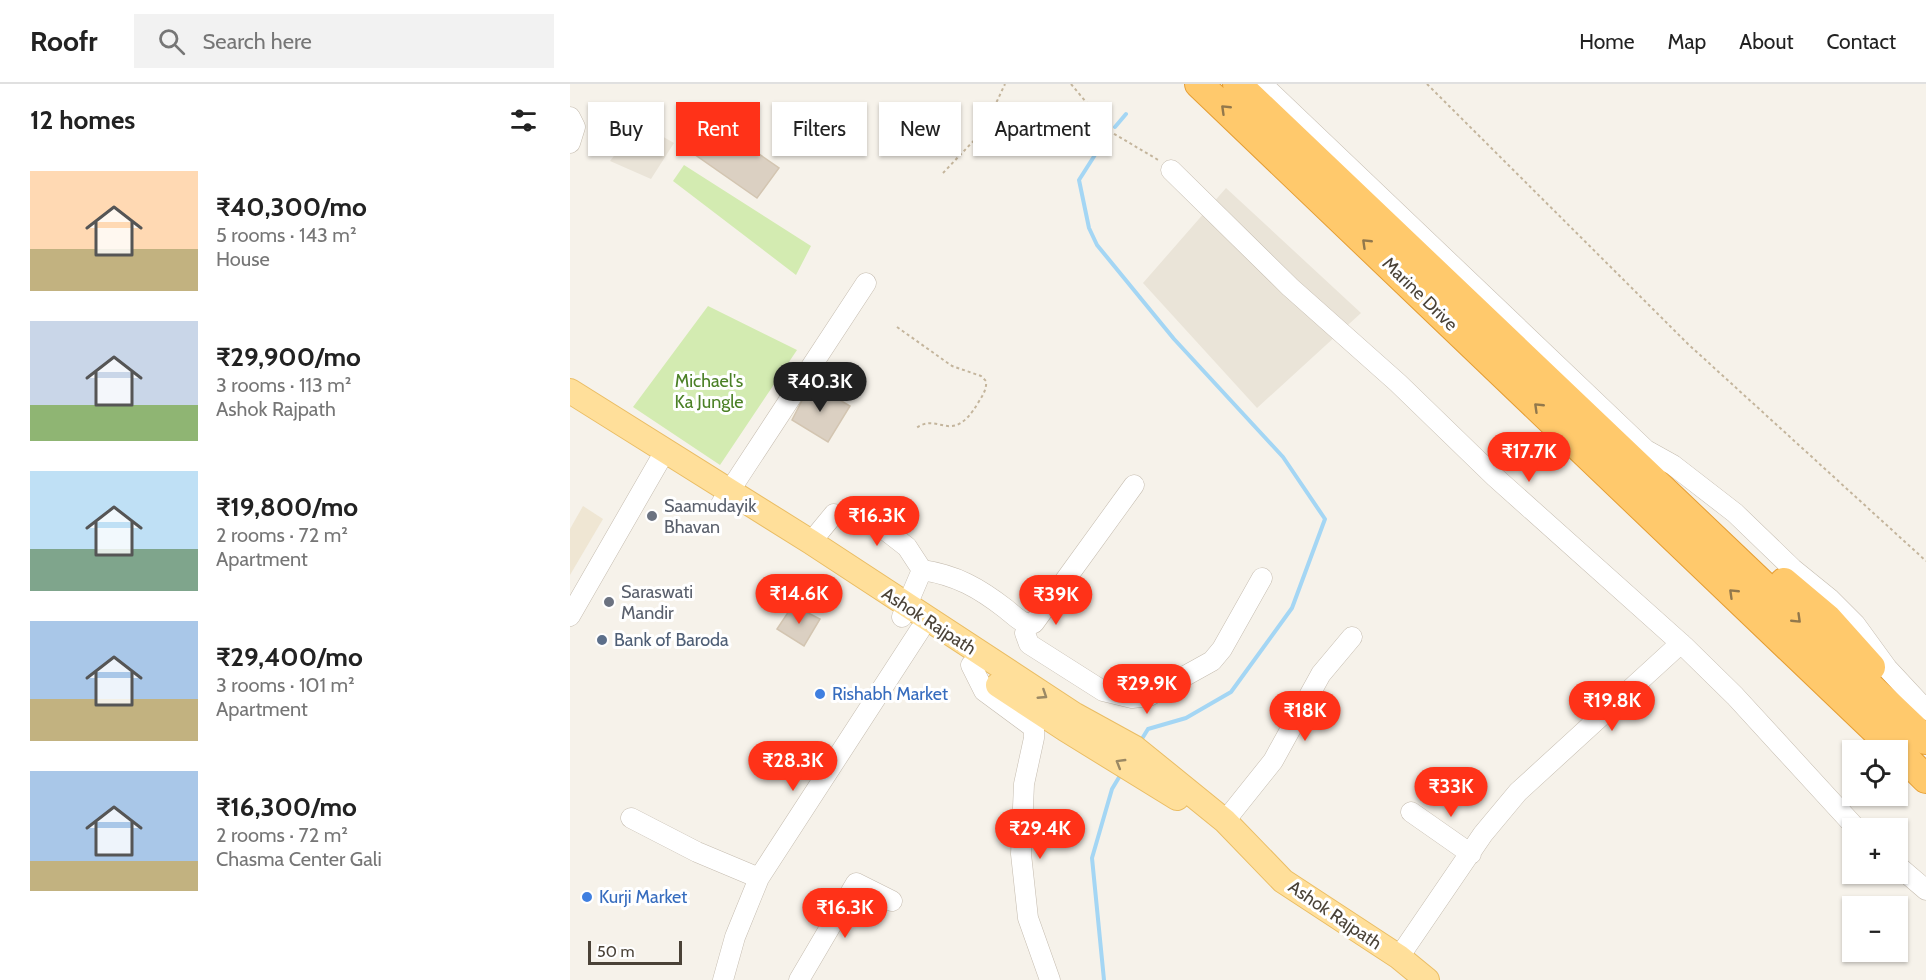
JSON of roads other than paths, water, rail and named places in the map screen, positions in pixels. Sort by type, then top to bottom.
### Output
[{"type":"highway","name":"Marine Drive","points":[[1199,84],[1661,501]]},
{"type":"highway","name":"Marine Drive","points":[[1237,84],[1661,501]]},
{"type":"highway","points":[[1661,501],[1813,669],[1847,719],[1865,740]]},
{"type":"highway","points":[[1661,501],[1742,549],[1828,619],[1860,652],[1912,736],[1926,779]]},
{"type":"highway","points":[[1813,669],[1912,736]]},
{"type":"highway","points":[[1908,783],[1926,800]]},
{"type":"main road","name":"Ashok Rajpath","points":[[570,391],[661,458],[871,590],[1225,821],[1283,881],[1399,957],[1427,980]]},
{"type":"main road","name":"Ashok Rajpath","points":[[570,409],[661,458]]},
{"type":"main road","name":"Ashok Rajpath","points":[[724,498],[811,542],[871,590]]},
{"type":"main road","name":"Ashok Rajpath","points":[[918,622],[970,665],[1070,722]]},
{"type":"main road","name":"Ashok Rajpath","points":[[1171,784],[1220,830],[1247,845]]},
{"type":"street","points":[[1262,84],[1646,450],[1673,465],[1735,513],[1855,624],[1887,668],[1912,736]]},
{"type":"street","points":[[570,117],[575,127],[570,143]]},
{"type":"street","points":[[1172,170],[1290,287],[1398,383],[1495,477],[1682,643],[1735,696],[1847,818]]},
{"type":"street","points":[[724,498],[866,283]]},
{"type":"street","points":[[570,616],[661,458]]},
{"type":"street","points":[[1134,485],[1034,623],[1029,624],[1025,633],[1029,644],[1103,691],[1132,698],[1149,696],[1212,661],[1222,649],[1262,578]]},
{"type":"street","points":[[723,980],[735,937],[759,878],[918,622],[922,570],[907,547],[875,522],[834,514],[811,542]]},
{"type":"street","points":[[922,570],[949,574],[988,595],[1029,624]]},
{"type":"street","points":[[1225,821],[1273,761],[1321,674],[1352,636]]},
{"type":"street","points":[[1399,957],[1471,854],[1518,792],[1682,643]]},
{"type":"street","points":[[970,665],[984,691],[1034,728],[1024,784],[1021,854],[1028,918],[1050,980]]},
{"type":"street","points":[[1411,812],[1471,854]]},
{"type":"street","points":[[631,818],[697,852],[759,878]]},
{"type":"street","points":[[1908,875],[1926,890]]},
{"type":"street","points":[[799,980],[856,883],[892,901]]},
{"type":"waterway","points":[[1115,127],[1126,114]]},
{"type":"waterway","points":[[1094,156],[1079,180],[1089,228],[1097,245],[1174,339],[1283,457],[1325,519],[1292,608],[1231,692],[1186,718],[1148,729],[1140,742]]},
{"type":"waterway","points":[[1104,980],[1092,858],[1112,789],[1121,774]]},
{"type":"place","name":"Saamudayik Bhavan","points":[[652,516]]},
{"type":"place","name":"Saraswati Mandir","points":[[609,602]]},
{"type":"place","name":"Bank of Baroda","points":[[602,640]]},
{"type":"place","name":"Rishabh Market","points":[[820,694]]},
{"type":"place","name":"Kurji Market","points":[[587,897]]},
{"type":"park label","name":"Michael's Ka Jungle","points":[[709,391]]}]
